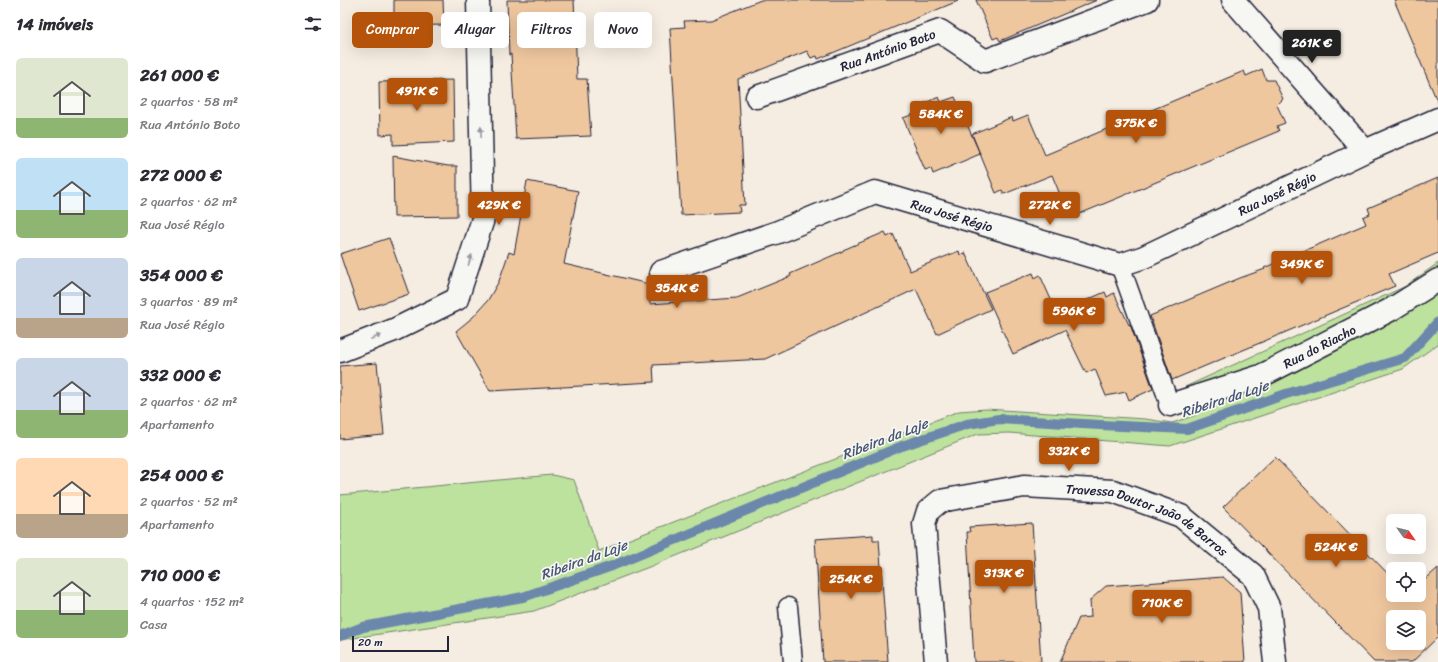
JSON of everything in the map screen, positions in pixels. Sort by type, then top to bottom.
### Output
[{"type":"street","points":[[340,351],[394,330],[457,299],[483,219],[478,0]]},
{"type":"street","name":"Rua António Boto","points":[[757,97],[940,31],[985,61],[1147,0]]},
{"type":"street","points":[[1233,0],[1365,151]]},
{"type":"street","name":"Rua José Régio","points":[[661,272],[778,232],[875,192],[1120,265],[1144,257],[1365,151],[1438,119]]},
{"type":"street","name":"Rua do Riacho","points":[[1170,405],[1261,376],[1392,309],[1438,280]]},
{"type":"street","name":"Travessa Doutor João de Barros","points":[[936,662],[924,524],[928,511],[940,501],[1024,486],[1113,491],[1181,516],[1254,575],[1269,608],[1275,662]]},
{"type":"lane","points":[[1120,265],[1170,405]]},
{"type":"lane","points":[[788,607],[793,662]]},
{"type":"green space","points":[[1438,263],[1438,344],[1403,369],[1170,446],[1009,433],[978,434],[649,567],[534,611],[340,640],[340,495],[552,475],[574,480],[599,551],[959,411],[986,409],[1145,419],[1172,423],[1196,415],[1185,387],[1406,286]]},
{"type":"building","points":[[394,0],[443,0],[443,12],[441,12],[441,25],[433,25],[433,12],[394,12]]},
{"type":"building","points":[[507,0],[574,0],[574,12],[517,12],[517,48],[576,48],[577,79],[587,79],[591,136],[516,139],[511,54],[509,55],[509,12],[507,12]]},
{"type":"building","points":[[761,0],[958,1],[818,59],[817,56],[811,58],[807,51],[738,79],[745,205],[739,205],[740,212],[681,215],[670,28],[685,27],[684,21],[711,20]]},
{"type":"building","points":[[976,0],[1097,0],[1000,41],[998,37],[993,39]]},
{"type":"building","points":[[1394,0],[1438,0],[1438,103]]},
{"type":"building","points":[[1262,69],[1266,80],[1274,80],[1283,99],[1277,105],[1285,123],[1277,126],[1279,131],[1077,215],[1075,210],[1068,214],[1052,175],[1004,194],[1002,190],[996,193],[972,134],[1012,117],[1013,121],[1028,115],[1045,155],[1244,71],[1246,76]]},
{"type":"building","points":[[453,80],[454,142],[393,145],[393,134],[380,135],[379,82]]},
{"type":"building","points":[[939,97],[941,102],[955,97],[980,154],[933,174],[931,168],[925,170],[903,118],[917,113],[915,107]]},
{"type":"building","points":[[393,156],[448,166],[457,166],[457,216],[394,217]]},
{"type":"building","points":[[1438,178],[1438,253],[1389,274],[1395,286],[1172,380],[1150,316],[1265,269],[1264,268],[1366,224],[1363,217],[1370,214],[1368,208]]},
{"type":"building","points":[[527,181],[578,191],[564,264],[649,284],[650,304],[737,298],[791,276],[790,274],[885,232],[887,237],[893,234],[910,271],[959,251],[960,255],[965,253],[991,309],[937,334],[916,289],[765,359],[653,365],[654,382],[490,391],[456,331],[473,317],[488,300],[499,281],[509,252],[514,254]]},
{"type":"building","points":[[389,238],[409,294],[359,311],[340,254]]},
{"type":"building","points":[[1033,273],[1035,278],[1040,275],[1057,313],[1105,292],[1107,297],[1114,293],[1129,325],[1130,324],[1153,389],[1129,400],[1126,392],[1106,396],[1095,369],[1086,373],[1065,330],[1013,354],[985,292]]},
{"type":"building","points":[[377,363],[384,435],[340,439],[340,366]]},
{"type":"building","points":[[1275,457],[1386,572],[1386,602],[1426,602],[1426,579],[1438,568],[1438,637],[1426,649],[1426,610],[1386,610],[1386,650],[1424,650],[1412,662],[1374,662],[1223,507]]},
{"type":"building","points":[[1032,523],[1041,662],[974,662],[967,532],[970,532],[969,527]]},
{"type":"building","points":[[873,535],[873,540],[879,540],[888,662],[823,662],[815,539]]},
{"type":"building","points":[[1223,577],[1240,592],[1245,662],[1060,662],[1079,618],[1091,617],[1090,600],[1106,586]]},
{"type":"waterway","name":"Ribeira da Laje","points":[[340,636],[363,627],[523,597],[612,566],[902,446],[967,424],[999,419],[1187,429],[1286,394],[1405,358],[1438,322]]}]
